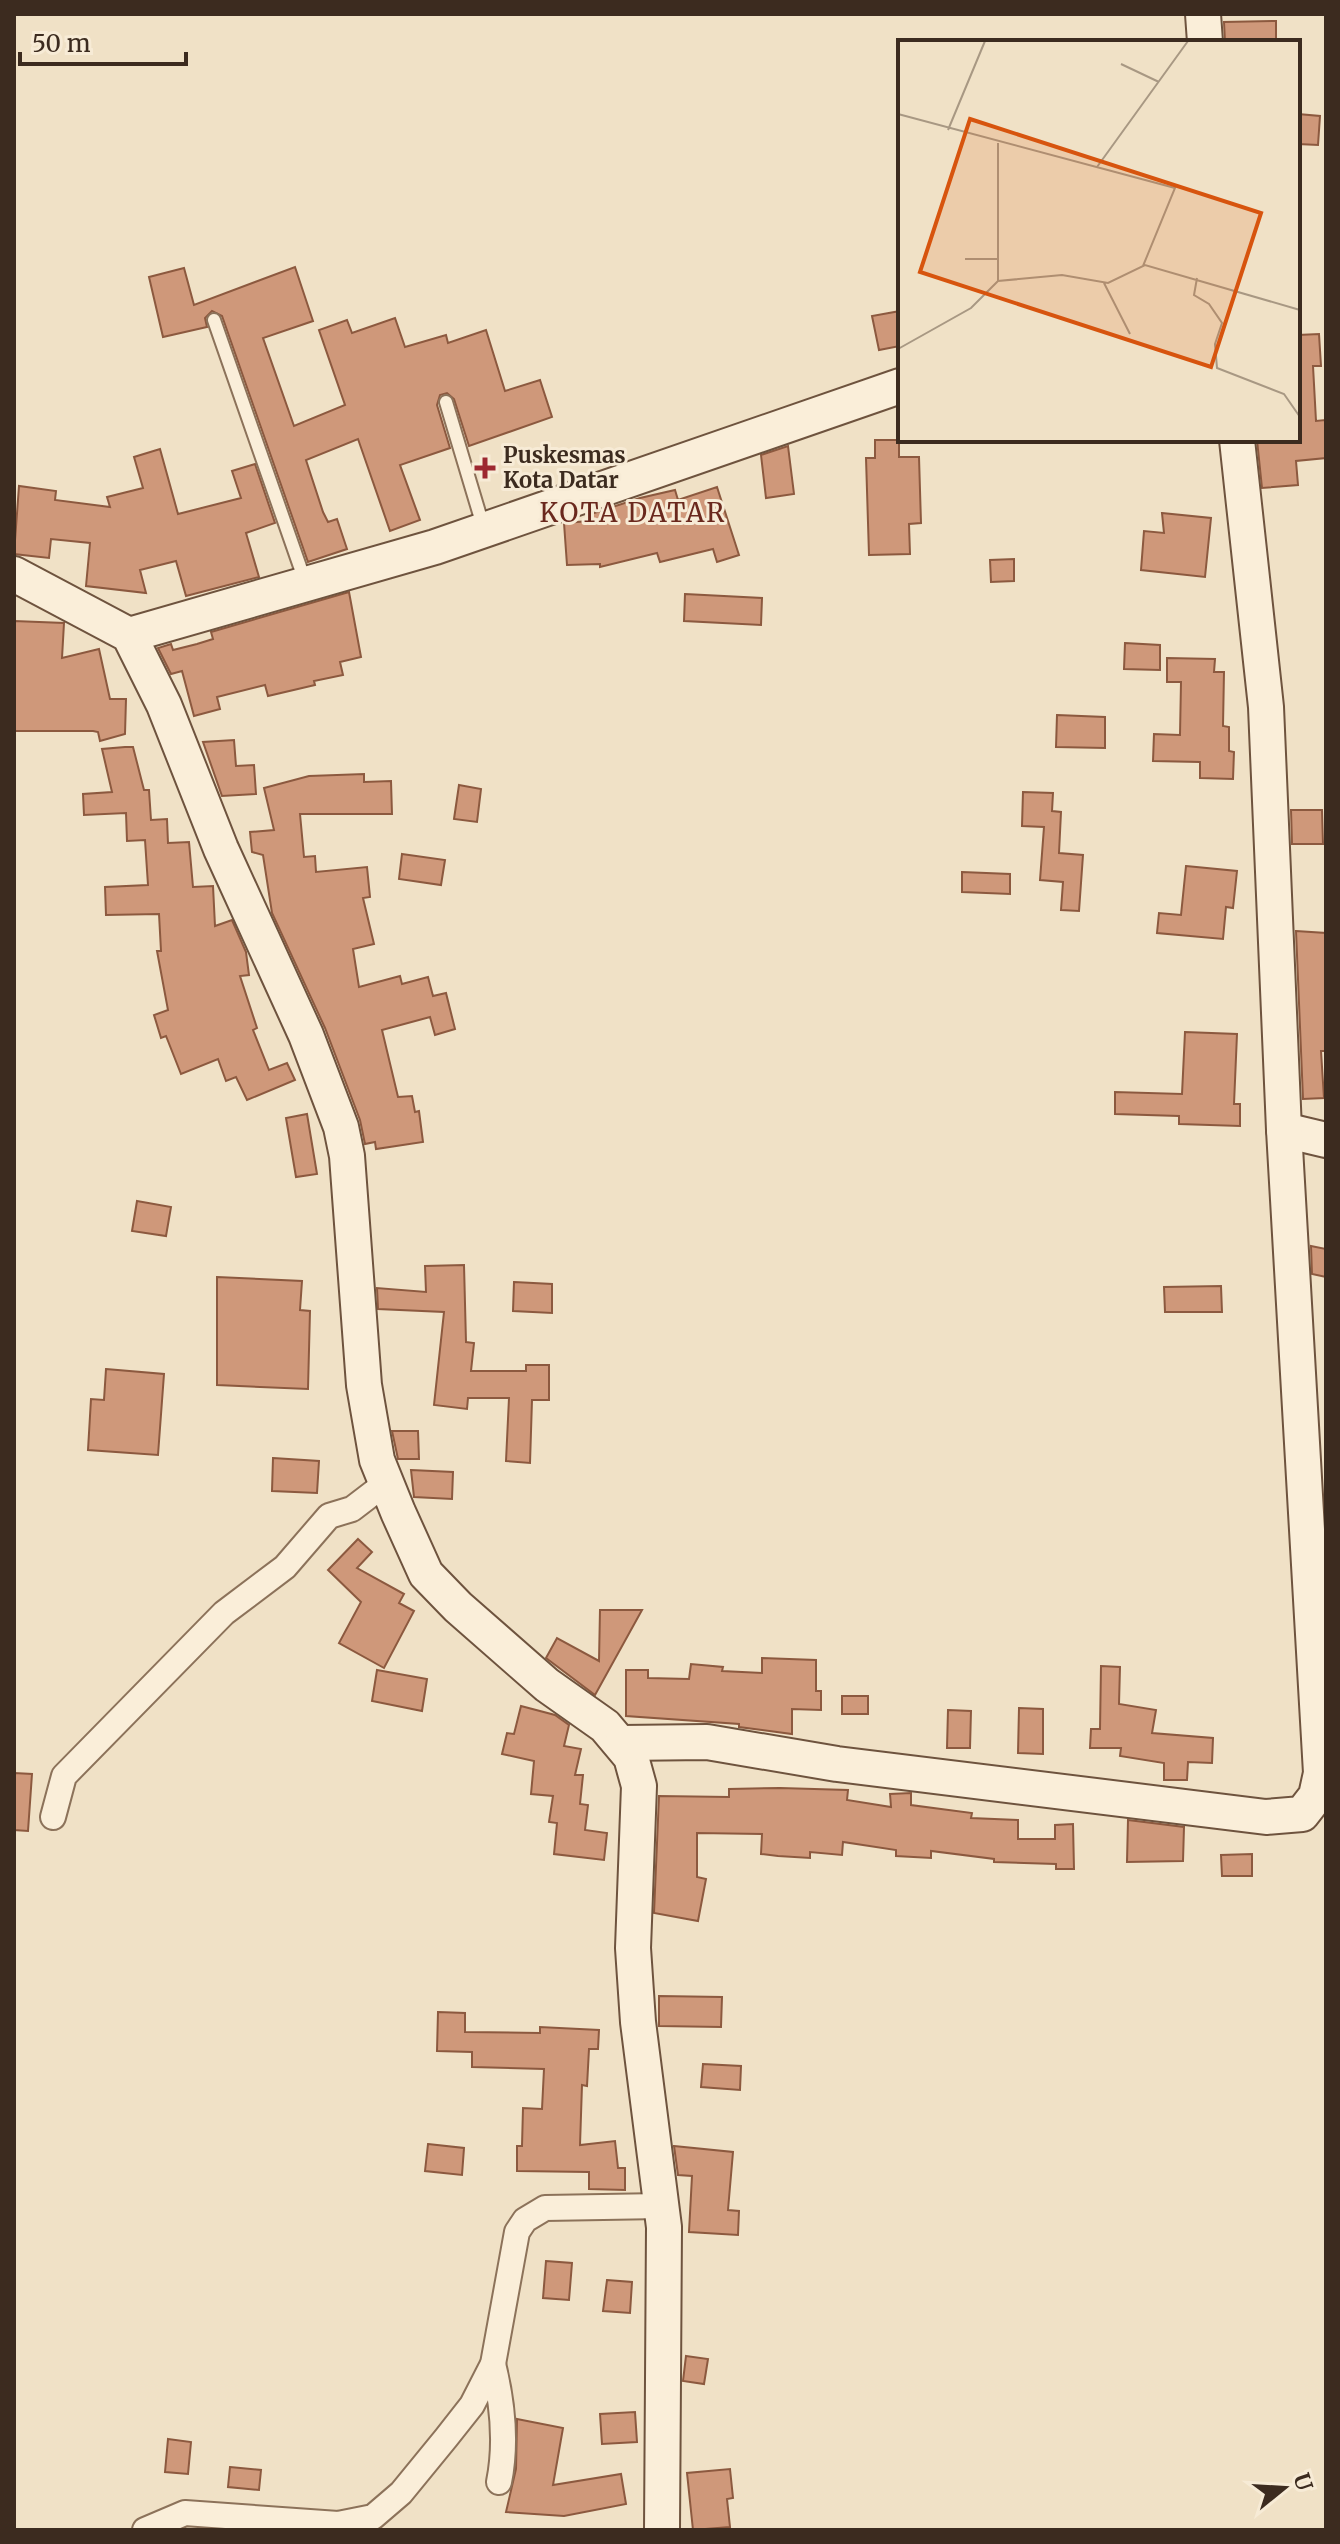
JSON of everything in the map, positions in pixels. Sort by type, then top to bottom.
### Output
[{"type":"street","points":[[1203,14],[1205,40]]},
{"type":"street","points":[[129,635],[435,547],[898,387]]},
{"type":"street","points":[[622,1743],[707,1742],[837,1764],[1266,1817],[1302,1814],[1316,1796],[1321,1773],[1284,1130],[1266,707],[1237,442]]},
{"type":"street","points":[[14,574],[129,635],[164,705],[221,849],[306,1035],[341,1127],[353,1207],[364,1385],[377,1460],[426,1574],[458,1607],[547,1685],[589,1712],[622,1743],[631,1757],[639,1786],[633,1948],[638,2022],[661,2206],[662,2530]]},
{"type":"street","points":[[1284,1130],[1326,1140]]},
{"type":"street","points":[[53,1817],[64,1776],[224,1613],[285,1567],[329,1516],[352,1509],[386,1483]]},
{"type":"street","points":[[145,2530],[185,2513],[338,2524],[373,2517],[401,2493],[472,2405],[493,2364],[517,2232],[525,2220],[545,2208],[661,2206]]},
{"type":"street","points":[[493,2364],[501,2397],[505,2443],[499,2482]]},
{"type":"lane","points":[[214,320],[305,582]]},
{"type":"lane","points":[[446,402],[484,529]]},
{"type":"building","points":[[1276,21],[1276,40],[1225,40],[1224,22]]},
{"type":"building","points":[[1300,114],[1320,116],[1318,145],[1300,144]]},
{"type":"building","points":[[295,267],[313,321],[263,338],[294,426],[345,405],[319,330],[347,320],[352,333],[395,318],[405,347],[446,335],[448,343],[486,330],[505,391],[540,380],[552,417],[469,446],[454,399],[447,393],[440,395],[437,405],[450,448],[400,465],[420,520],[390,531],[358,439],[306,460],[323,512],[328,522],[337,519],[347,549],[308,562],[222,316],[212,311],[205,318],[207,327],[163,337],[149,277],[184,268],[194,305]]},
{"type":"building","points":[[898,311],[898,346],[879,350],[872,316]]},
{"type":"building","points":[[1319,334],[1321,366],[1313,366],[1316,421],[1325,420],[1326,458],[1296,461],[1298,485],[1262,488],[1257,442],[1300,442],[1300,335]]},
{"type":"building","points":[[875,440],[898,440],[899,457],[919,457],[921,523],[909,524],[910,554],[869,555],[866,458],[875,458]]},
{"type":"building","points":[[788,446],[794,494],[766,498],[761,455]]},
{"type":"building","points":[[160,449],[178,514],[241,498],[232,471],[255,464],[275,523],[246,533],[259,577],[186,596],[176,561],[140,570],[146,593],[86,586],[90,543],[51,539],[49,558],[14,554],[19,486],[56,491],[55,500],[110,507],[107,497],[143,488],[134,457]]},
{"type":"building","points":[[717,487],[739,555],[717,562],[713,549],[660,562],[657,553],[600,567],[600,564],[567,565],[564,523],[589,521],[588,515],[640,498],[675,490],[678,500]]},
{"type":"building","points":[[1162,513],[1211,518],[1205,577],[1141,570],[1144,531],[1164,533]]},
{"type":"building","points":[[1014,559],[1014,581],[991,582],[990,560]]},
{"type":"building","points":[[349,592],[361,657],[340,662],[343,675],[314,681],[315,685],[268,696],[265,685],[217,697],[220,709],[194,716],[182,671],[171,674],[158,648],[171,644],[173,650],[197,644],[213,639],[211,632]]},
{"type":"building","points":[[685,594],[762,598],[761,625],[684,621]]},
{"type":"building","points":[[14,621],[64,623],[62,658],[99,649],[110,699],[126,699],[125,734],[100,741],[98,732],[93,731],[14,731]]},
{"type":"building","points":[[1125,643],[1160,645],[1160,670],[1124,669]]},
{"type":"building","points":[[1167,658],[1215,659],[1214,672],[1224,672],[1223,726],[1229,727],[1229,751],[1234,752],[1233,779],[1200,778],[1200,762],[1153,761],[1154,734],[1180,735],[1181,682],[1167,682]]},
{"type":"building","points":[[1057,715],[1105,717],[1105,748],[1056,747]]},
{"type":"building","points":[[234,740],[236,766],[254,765],[256,794],[222,796],[203,742]]},
{"type":"building","points":[[133,747],[144,790],[149,790],[151,820],[167,819],[168,843],[189,842],[193,887],[213,886],[215,926],[232,920],[246,952],[249,975],[240,976],[257,1028],[253,1030],[269,1070],[287,1063],[295,1080],[247,1100],[236,1077],[226,1081],[218,1059],[181,1074],[166,1036],[161,1038],[154,1015],[168,1010],[157,951],[161,951],[159,914],[106,915],[105,887],[148,885],[145,840],[127,841],[126,813],[84,815],[83,794],[112,792],[102,749]]},
{"type":"building","points":[[364,774],[364,782],[391,781],[392,814],[300,814],[304,857],[315,856],[316,872],[367,867],[370,897],[363,898],[374,944],[353,949],[359,987],[400,976],[402,984],[428,977],[433,996],[446,993],[455,1029],[435,1035],[430,1017],[382,1030],[398,1097],[412,1096],[415,1112],[419,1111],[423,1142],[376,1149],[375,1142],[365,1144],[360,1120],[325,1028],[272,913],[263,855],[252,852],[250,832],[274,830],[264,788],[309,776]]},
{"type":"building","points":[[459,785],[481,789],[477,822],[454,819]]},
{"type":"building","points":[[1023,792],[1053,793],[1052,811],[1061,812],[1059,853],[1083,855],[1079,911],[1061,910],[1063,882],[1040,880],[1044,827],[1022,826]]},
{"type":"building","points":[[1291,810],[1322,810],[1323,844],[1292,844]]},
{"type":"building","points":[[402,854],[445,860],[441,885],[399,879]]},
{"type":"building","points":[[1186,866],[1237,871],[1233,908],[1226,907],[1223,939],[1157,933],[1159,913],[1181,915]]},
{"type":"building","points":[[962,872],[1010,874],[1010,894],[962,892]]},
{"type":"building","points":[[1296,931],[1326,933],[1326,1051],[1321,1051],[1324,1098],[1303,1099]]},
{"type":"building","points":[[1185,1032],[1237,1034],[1234,1104],[1240,1104],[1240,1126],[1179,1124],[1179,1116],[1115,1114],[1115,1092],[1182,1094]]},
{"type":"building","points":[[307,1114],[317,1174],[296,1177],[286,1118]]},
{"type":"building","points":[[137,1201],[171,1207],[166,1236],[132,1231]]},
{"type":"building","points":[[1311,1246],[1326,1249],[1326,1277],[1312,1274]]},
{"type":"building","points":[[464,1265],[466,1342],[474,1343],[471,1371],[526,1371],[526,1365],[549,1365],[549,1400],[532,1400],[530,1463],[506,1461],[509,1398],[468,1398],[467,1409],[434,1405],[444,1312],[378,1309],[377,1288],[426,1292],[425,1266]]},
{"type":"building","points":[[217,1277],[302,1281],[300,1310],[310,1311],[308,1389],[217,1385]]},
{"type":"building","points":[[514,1282],[552,1284],[552,1313],[513,1311]]},
{"type":"building","points":[[1221,1286],[1222,1312],[1165,1312],[1164,1287]]},
{"type":"building","points":[[106,1369],[164,1374],[158,1455],[88,1450],[91,1399],[104,1400]]},
{"type":"building","points":[[392,1431],[418,1431],[419,1459],[398,1459]]},
{"type":"building","points":[[273,1458],[319,1461],[317,1493],[272,1491]]},
{"type":"building","points":[[411,1470],[453,1472],[452,1499],[414,1497]]},
{"type":"building","points":[[358,1539],[372,1552],[357,1568],[404,1594],[399,1603],[414,1611],[384,1668],[339,1643],[361,1602],[328,1570]]},
{"type":"building","points":[[600,1610],[642,1610],[595,1695],[546,1658],[557,1638],[599,1661]]},
{"type":"building","points":[[762,1658],[816,1660],[816,1691],[821,1691],[821,1710],[792,1709],[792,1734],[739,1727],[739,1724],[626,1716],[626,1670],[648,1670],[648,1678],[689,1679],[691,1664],[723,1667],[722,1671],[762,1673]]},
{"type":"building","points":[[1101,1666],[1120,1667],[1119,1704],[1156,1710],[1152,1733],[1213,1738],[1212,1763],[1188,1762],[1187,1780],[1164,1780],[1164,1763],[1120,1756],[1121,1748],[1090,1748],[1091,1729],[1100,1729]]},
{"type":"building","points":[[377,1670],[427,1679],[422,1711],[372,1701]]},
{"type":"building","points":[[842,1696],[868,1696],[868,1714],[842,1714]]},
{"type":"building","points":[[521,1706],[555,1715],[569,1725],[564,1746],[581,1749],[575,1775],[583,1775],[580,1804],[588,1805],[585,1830],[607,1833],[604,1860],[554,1854],[557,1823],[549,1822],[553,1796],[531,1794],[534,1761],[502,1754],[507,1733],[514,1734]]},
{"type":"building","points":[[1019,1708],[1043,1709],[1043,1754],[1018,1753]]},
{"type":"building","points":[[948,1710],[971,1711],[970,1748],[947,1748]]},
{"type":"building","points":[[14,1773],[32,1774],[28,1831],[14,1830]]},
{"type":"building","points":[[729,1789],[848,1790],[847,1800],[891,1807],[890,1794],[911,1793],[911,1805],[972,1813],[971,1818],[1018,1820],[1018,1839],[1055,1839],[1055,1825],[1073,1824],[1074,1869],[1056,1869],[1056,1864],[994,1862],[994,1859],[931,1851],[931,1858],[896,1856],[896,1850],[843,1842],[842,1855],[810,1852],[810,1858],[778,1856],[761,1854],[762,1834],[697,1833],[697,1877],[706,1879],[698,1921],[654,1913],[659,1796],[729,1797]]},
{"type":"building","points":[[1128,1820],[1184,1827],[1183,1861],[1127,1862]]},
{"type":"building","points":[[1252,1854],[1252,1876],[1222,1876],[1221,1855]]},
{"type":"building","points":[[659,1996],[722,1997],[721,2027],[659,2026]]},
{"type":"building","points":[[438,2012],[465,2013],[465,2032],[540,2033],[540,2027],[599,2030],[598,2049],[589,2049],[587,2086],[582,2085],[580,2145],[615,2141],[618,2168],[625,2168],[625,2190],[589,2189],[589,2172],[517,2171],[517,2146],[522,2146],[523,2108],[542,2109],[544,2069],[472,2067],[472,2052],[437,2051]]},
{"type":"building","points":[[703,2064],[741,2066],[740,2090],[701,2087]]},
{"type":"building","points":[[428,2144],[464,2148],[462,2175],[425,2171]]},
{"type":"building","points":[[674,2146],[733,2152],[728,2210],[739,2211],[738,2235],[689,2232],[692,2176],[678,2175]]},
{"type":"building","points":[[546,2261],[572,2263],[569,2300],[543,2298]]},
{"type":"building","points":[[607,2280],[632,2282],[630,2313],[603,2311]]},
{"type":"building","points":[[686,2356],[708,2359],[704,2384],[683,2381]]},
{"type":"building","points":[[635,2412],[637,2442],[602,2444],[600,2414]]},
{"type":"building","points":[[517,2419],[563,2428],[553,2485],[621,2474],[626,2504],[564,2516],[506,2512],[516,2469]]},
{"type":"building","points":[[168,2439],[191,2442],[188,2474],[165,2472]]},
{"type":"building","points":[[230,2467],[261,2470],[259,2490],[228,2487]]},
{"type":"building","points":[[730,2469],[733,2498],[727,2499],[730,2527],[693,2530],[687,2473]]},
{"type":"place","name":"Puskesmas Kota Datar","points":[[485,468]]},
{"type":"district","name":"KOTA DATAR","points":[[633,512]]}]
